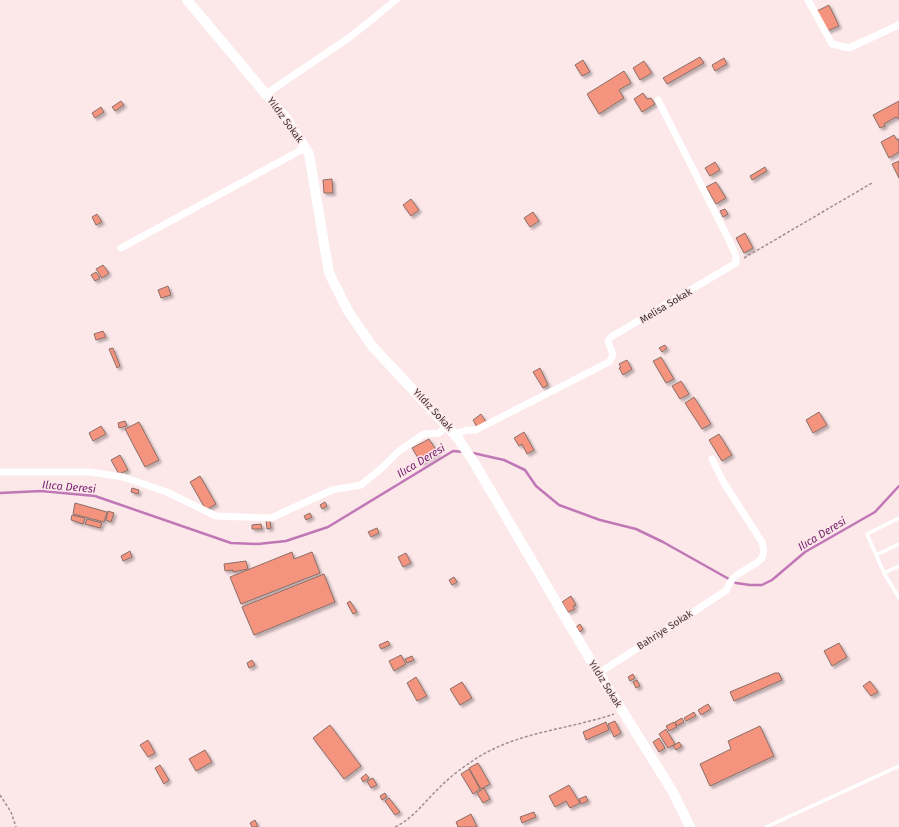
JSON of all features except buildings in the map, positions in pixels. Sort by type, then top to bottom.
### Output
[{"type":"street","name":"Yıldız Sokak","points":[[187,0],[286,118],[309,154],[329,273],[348,311],[372,346],[447,425],[475,464],[599,673],[673,792],[690,827]]},
{"type":"street","points":[[266,94],[350,37],[396,0]]},
{"type":"street","points":[[808,0],[832,44],[849,48],[899,25]]},
{"type":"street","points":[[658,100],[729,240],[736,256],[736,260]]},
{"type":"street","points":[[121,248],[305,148]]},
{"type":"street","name":"Melisa Sokak","points":[[456,436],[467,430],[476,430],[609,362],[614,355],[608,341],[611,337],[730,267],[736,260]]},
{"type":"street","points":[[0,472],[90,472],[123,477],[167,492],[216,516],[272,518],[332,490],[362,485],[399,451],[424,434],[439,432],[447,425]]},
{"type":"street","name":"Bahriye Sokak","points":[[599,673],[727,590],[728,586],[739,573],[762,558],[764,552],[762,542],[724,483],[712,459]]},
{"type":"lane","points":[[899,518],[868,534],[884,573],[899,598]]},
{"type":"lane","points":[[876,555],[899,544]]},
{"type":"lane","points":[[884,573],[899,566]]},
{"type":"lane","points":[[894,591],[899,589]]},
{"type":"lane","points":[[766,827],[899,766]]},
{"type":"path","points":[[736,260],[743,259],[872,183]]},
{"type":"path","points":[[395,827],[416,813],[440,787],[472,761],[530,735],[600,719],[622,711]]},
{"type":"path","points":[[0,795],[11,812],[16,827]]},
{"type":"waterway","name":"Ilıca Deresi","points":[[0,493],[41,491],[95,496],[231,543],[258,544],[286,541],[328,527],[453,451],[464,452]]},
{"type":"waterway","name":"Ilıca Deresi","points":[[473,453],[504,460],[525,470],[536,486],[559,505],[600,520],[636,529],[663,542],[736,583],[750,585],[762,585],[772,580],[805,552],[875,512],[899,486]]}]
